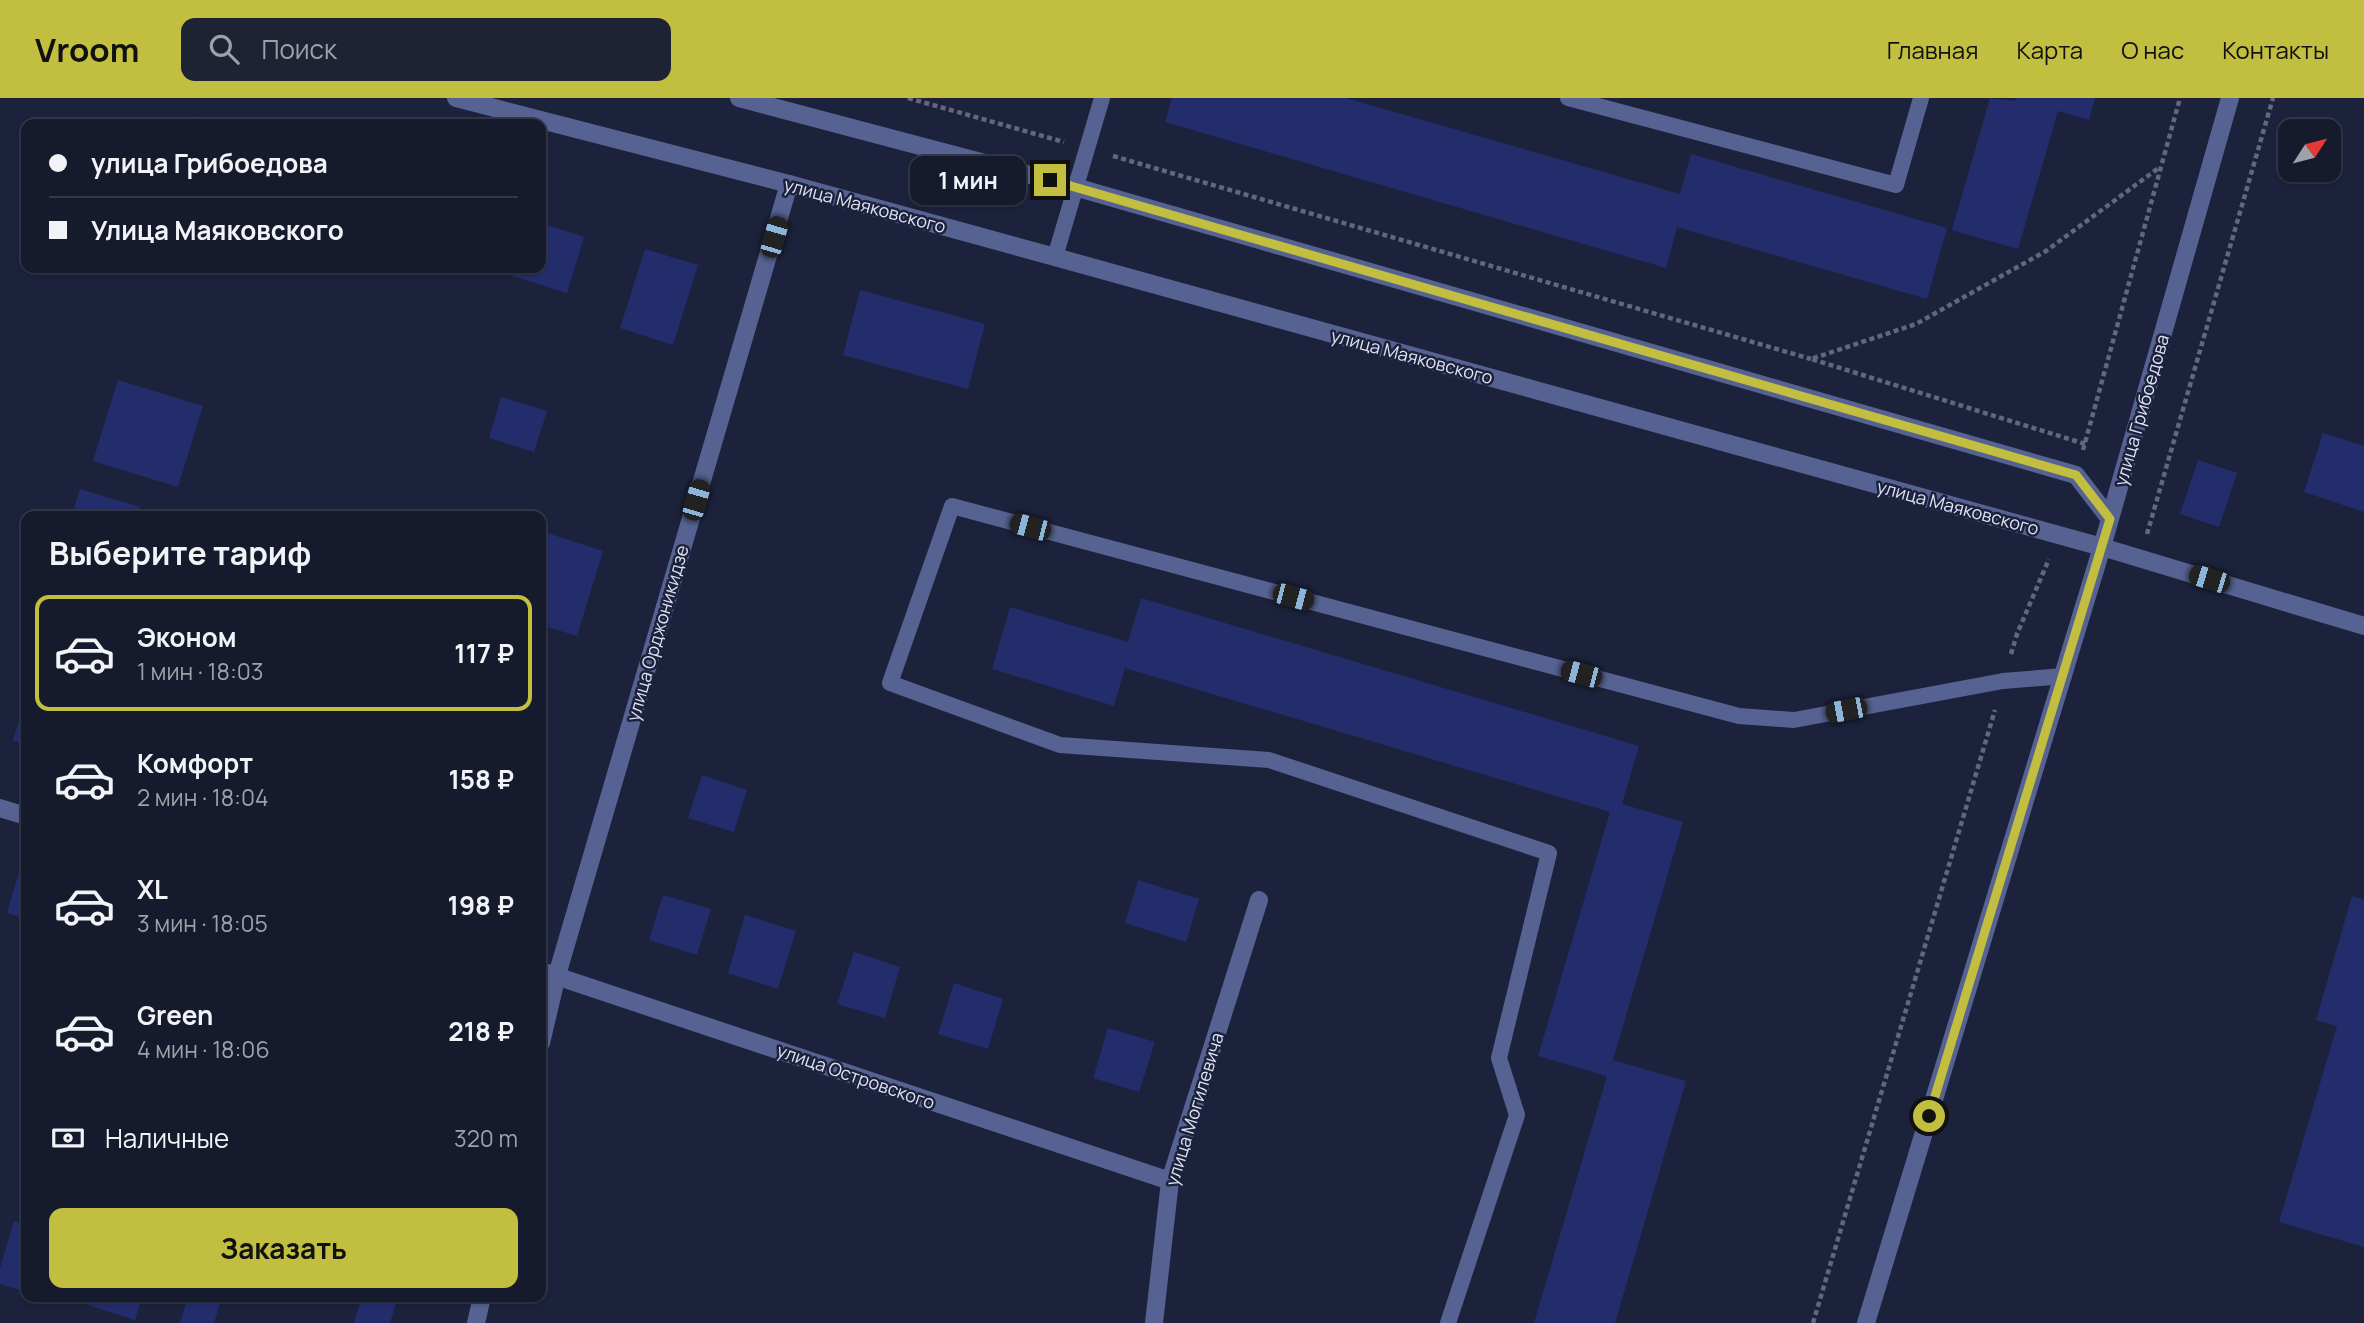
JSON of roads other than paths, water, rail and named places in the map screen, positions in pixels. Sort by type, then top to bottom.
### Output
[{"type":"street","name":"улица Маяковского","points":[[456,98],[537,119]]},
{"type":"street","points":[[739,98],[1076,187],[2076,475],[2110,519]]},
{"type":"street","name":"улица Грибоедова","points":[[1866,1323],[2064,676],[2230,98]]},
{"type":"street","name":"улица Маяковского","points":[[546,121],[789,184],[2102,547],[2364,626]]},
{"type":"street","name":"улица Орджоникидзе","points":[[546,999],[549,973],[789,184]]},
{"type":"street","points":[[0,808],[21,814]]},
{"type":"street","name":"улица Могилевича","points":[[1154,1323],[1170,1181],[1259,900]]},
{"type":"street","name":"улица Островского","points":[[549,973],[1170,1181]]},
{"type":"street","points":[[476,1323],[481,1302]]},
{"type":"lane","points":[[1055,257],[1102,98]]},
{"type":"lane","points":[[1568,98],[1896,185],[1921,98]]},
{"type":"lane","points":[[1448,1323],[1517,1115],[1499,1058],[1549,853],[1269,760],[1060,745],[890,683],[952,506],[1739,716],[1794,720],[2003,681],[2064,676]]}]
